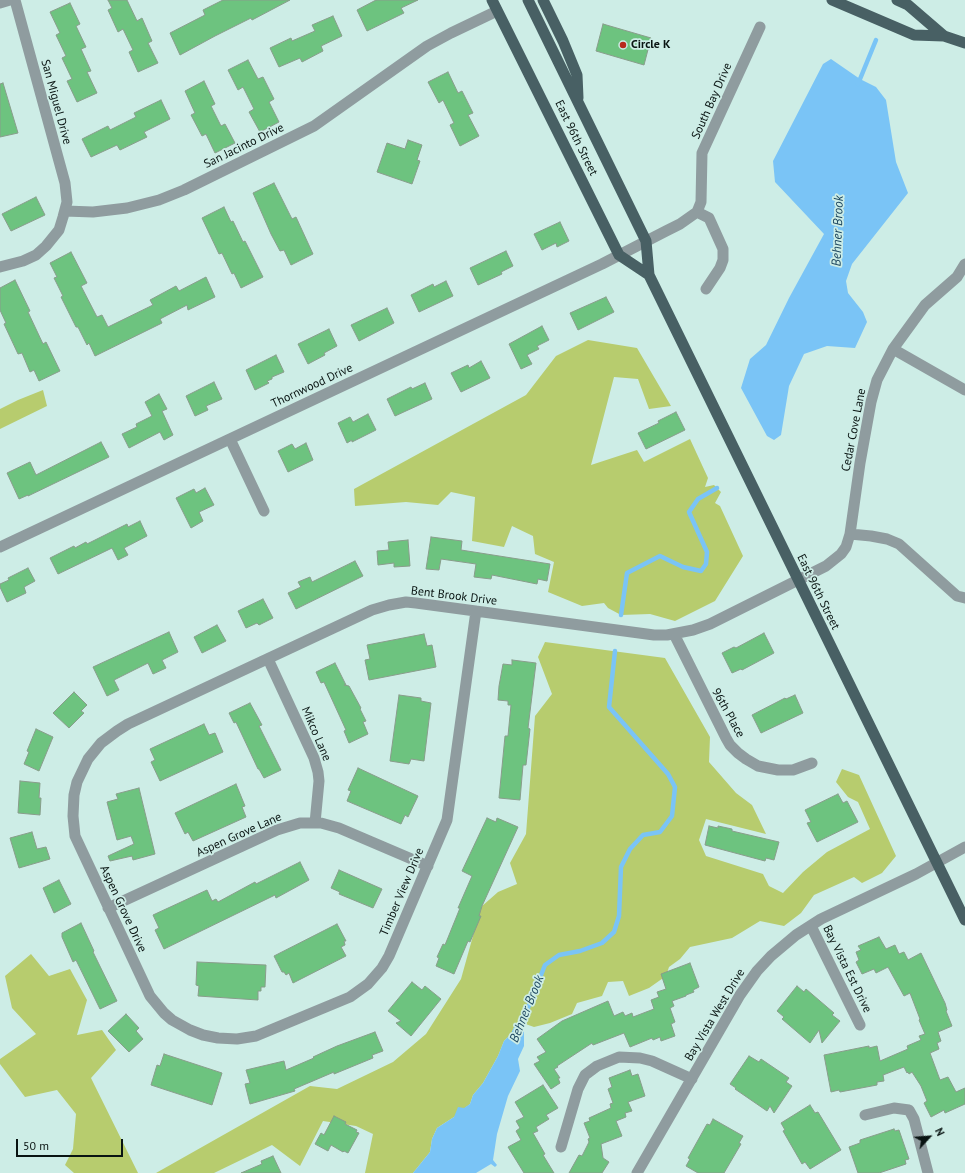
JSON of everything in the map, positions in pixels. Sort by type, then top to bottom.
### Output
[{"type":"main road","name":"East 96th Street","points":[[492,0],[619,255],[649,275]]},
{"type":"main road","name":"East 96th Street","points":[[528,0],[646,241],[649,275],[797,580],[965,920]]},
{"type":"main road","points":[[543,0],[563,41],[577,75],[578,102]]},
{"type":"main road","points":[[832,0],[914,35],[944,36],[965,43]]},
{"type":"main road","points":[[897,0],[908,5],[944,36]]},
{"type":"street","points":[[0,3],[10,0]]},
{"type":"street","name":"San Miguel Drive","points":[[15,0],[65,183],[65,211]]},
{"type":"street","name":"San Jacinto Drive","points":[[65,211],[93,212],[127,208],[159,200],[184,190],[314,126],[429,45],[497,11]]},
{"type":"street","name":"South Bay Drive","points":[[697,212],[701,202],[702,153],[760,27]]},
{"type":"street","points":[[0,267],[29,258],[46,246],[58,230],[65,211]]},
{"type":"street","points":[[646,241],[680,224],[697,212],[709,218],[723,249],[723,260],[720,268],[706,289]]},
{"type":"street","name":"Thornwood Drive","points":[[0,547],[646,241]]},
{"type":"street","name":"Cedar Cove Lane","points":[[797,580],[832,563],[846,547],[850,534],[860,463],[871,402],[877,380],[893,349],[925,305],[957,277],[965,264]]},
{"type":"street","points":[[893,349],[965,390]]},
{"type":"street","points":[[230,439],[264,511]]},
{"type":"street","points":[[850,534],[886,539],[899,544],[940,583],[957,596],[965,598]]},
{"type":"street","name":"Bent Brook Drive","points":[[77,782],[88,759],[96,748],[122,727],[372,610],[389,605],[406,602],[416,603],[654,635],[674,634],[693,630],[710,624],[797,580]]},
{"type":"street","name":"Timber View Drive","points":[[187,1028],[203,1035],[218,1038],[237,1039],[249,1037],[338,1003],[357,993],[373,979],[382,968],[389,956],[428,866],[448,814],[476,611]]},
{"type":"street","name":"96th Place","points":[[674,634],[726,738],[730,745],[738,753],[758,766],[778,770],[792,770],[812,763]]},
{"type":"street","name":"Mikco Lane","points":[[268,659],[314,758],[319,781],[315,823]]},
{"type":"street","name":"Aspen Grove Drive","points":[[77,782],[74,795],[73,816],[75,836],[150,996],[168,1016],[187,1028]]},
{"type":"street","name":"Aspen Grove Lane","points":[[108,908],[277,830],[300,823],[328,824],[428,866]]},
{"type":"street","name":"Bay Vista West Drive","points":[[637,1173],[740,995],[757,971],[781,947],[822,919],[916,874],[965,847]]},
{"type":"street","name":"Bay Vista Est Drive","points":[[811,926],[860,1025]]},
{"type":"street","points":[[561,1147],[578,1089],[585,1075],[597,1066],[619,1057],[640,1058],[652,1061],[692,1078]]},
{"type":"street","points":[[865,1115],[894,1108],[909,1110],[914,1119],[928,1173]]},
{"type":"green space","points":[[588,340],[637,348],[671,406],[649,409],[638,379],[614,377],[591,465],[637,450],[644,462],[690,439],[708,478],[705,487],[714,485],[721,492],[715,503],[720,506],[743,556],[715,601],[675,621],[650,614],[621,615],[608,608],[604,603],[582,606],[548,592],[554,562],[535,554],[533,536],[512,526],[504,547],[472,541],[475,497],[451,492],[438,505],[406,502],[355,506],[354,489],[526,395],[556,356]]},
{"type":"green space","points":[[43,390],[47,406],[0,429],[0,409]]},
{"type":"green space","points":[[545,642],[665,658],[710,737],[709,762],[736,793],[752,805],[766,834],[706,819],[699,840],[706,856],[763,874],[769,886],[783,893],[803,872],[827,852],[870,829],[858,802],[848,797],[836,782],[842,769],[859,775],[896,856],[882,873],[862,883],[854,877],[814,895],[801,913],[784,926],[760,921],[732,938],[690,947],[680,959],[669,967],[666,976],[649,988],[629,996],[623,981],[608,982],[602,996],[577,1003],[572,1014],[550,1023],[534,1027],[520,1022],[515,1025],[511,1034],[504,1041],[498,1056],[483,1083],[473,1095],[470,1104],[437,1128],[432,1139],[430,1152],[413,1173],[365,1173],[373,1134],[356,1126],[323,1121],[300,1166],[272,1145],[214,1173],[156,1173],[310,1086],[337,1089],[393,1062],[426,1034],[461,979],[481,907],[498,892],[517,884],[510,863],[526,834],[535,716],[552,694],[538,657]]},
{"type":"green space","points":[[31,954],[49,976],[70,969],[87,1000],[77,1035],[102,1030],[116,1050],[91,1078],[138,1173],[74,1173],[65,1165],[73,1149],[76,1114],[57,1090],[25,1097],[0,1064],[0,1059],[36,1034],[12,1008],[5,976]]},
{"type":"water","points":[[831,59],[860,79],[876,87],[886,100],[896,162],[908,193],[852,264],[846,281],[848,293],[863,312],[867,322],[855,348],[827,346],[804,354],[789,386],[781,435],[774,440],[767,436],[741,388],[750,359],[766,345],[789,298],[824,234],[775,182],[773,161],[823,64]]},
{"type":"water","points":[[520,1022],[524,1023],[524,1046],[518,1059],[520,1071],[508,1096],[497,1134],[493,1160],[497,1165],[495,1167],[491,1164],[476,1173],[413,1173],[430,1152],[432,1139],[437,1128],[454,1117],[458,1107],[464,1108],[470,1104],[473,1095],[483,1083],[498,1056],[504,1041],[511,1034],[515,1025]]},
{"type":"building","points":[[108,0],[127,0],[137,21],[142,18],[152,41],[148,43],[158,63],[138,72],[129,52],[133,50],[123,29],[118,32],[108,10],[112,8]]},
{"type":"building","points":[[223,0],[290,0],[252,20],[251,18],[215,36],[180,55],[170,33],[205,15],[203,10]]},
{"type":"building","points":[[376,0],[418,0],[401,8],[404,13],[367,31],[357,10]]},
{"type":"building","points":[[70,3],[80,24],[76,26],[86,47],[81,49],[91,71],[87,72],[97,93],[77,102],[67,81],[72,79],[62,58],[66,56],[56,35],[60,33],[50,12]]},
{"type":"building","points":[[333,16],[342,36],[321,46],[323,51],[302,62],[300,58],[279,67],[270,48],[291,38],[292,41],[315,31],[312,25]]},
{"type":"building","name":"Circle K","points":[[603,24],[651,38],[644,65],[596,51]]},
{"type":"building","points":[[248,60],[258,79],[263,77],[274,99],[269,102],[279,122],[260,132],[249,112],[254,109],[243,87],[238,90],[228,70]]},
{"type":"building","points":[[448,72],[458,93],[462,91],[473,113],[468,115],[479,136],[460,146],[450,125],[454,123],[443,100],[439,103],[428,82]]},
{"type":"building","points":[[204,81],[215,104],[211,106],[221,126],[225,124],[235,143],[215,153],[206,134],[202,136],[191,115],[195,113],[185,91]]},
{"type":"building","points":[[3,83],[18,133],[0,137],[0,84]]},
{"type":"building","points":[[161,100],[170,119],[144,132],[147,137],[120,150],[117,145],[91,157],[82,139],[108,126],[110,130],[136,117],[134,113]]},
{"type":"building","points":[[408,140],[422,145],[417,160],[420,161],[412,184],[377,172],[387,143],[405,149]]},
{"type":"building","points":[[274,183],[292,219],[296,217],[313,254],[291,265],[284,250],[280,251],[271,234],[253,193]]},
{"type":"building","points":[[36,197],[45,215],[11,231],[2,214]]},
{"type":"building","points":[[224,207],[231,222],[233,221],[243,242],[245,241],[263,277],[241,288],[234,273],[232,274],[222,253],[219,254],[202,218]]},
{"type":"building","points":[[560,222],[569,241],[557,247],[556,243],[542,250],[534,234]]},
{"type":"building","points":[[506,251],[513,266],[501,272],[502,274],[478,285],[470,268]]},
{"type":"building","points":[[71,252],[87,283],[81,286],[97,317],[102,315],[108,327],[153,305],[150,300],[176,286],[179,291],[206,277],[215,297],[188,310],[187,305],[160,319],[162,323],[95,356],[89,343],[87,345],[78,327],[76,327],[61,297],[63,296],[54,278],[57,277],[50,263]]},
{"type":"building","points":[[15,280],[30,311],[28,312],[43,344],[46,342],[60,371],[39,381],[34,370],[30,372],[22,353],[18,354],[4,324],[6,323],[0,310],[0,288]]},
{"type":"building","points":[[446,281],[453,296],[419,312],[411,295],[433,284],[434,287]]},
{"type":"building","points":[[606,297],[614,312],[578,330],[570,313]]},
{"type":"building","points":[[387,308],[394,323],[359,341],[351,325]]},
{"type":"building","points":[[542,326],[549,340],[537,346],[539,349],[527,355],[532,364],[521,369],[509,344]]},
{"type":"building","points":[[329,329],[337,346],[324,353],[325,355],[308,364],[298,344]]},
{"type":"building","points":[[276,355],[284,372],[272,377],[272,379],[267,381],[269,383],[255,390],[246,370]]},
{"type":"building","points":[[481,361],[490,378],[461,392],[451,373],[468,365],[469,368]]},
{"type":"building","points":[[214,382],[222,399],[206,406],[208,410],[195,416],[186,396]]},
{"type":"building","points":[[425,383],[432,399],[395,416],[387,399],[411,387],[412,389]]},
{"type":"building","points":[[159,394],[167,409],[162,411],[173,435],[164,440],[160,432],[129,448],[122,434],[137,427],[136,424],[152,416],[145,402]]},
{"type":"building","points":[[676,412],[685,430],[646,449],[638,433],[659,423],[658,421]]},
{"type":"building","points":[[368,414],[376,430],[347,443],[338,423],[350,417],[353,422]]},
{"type":"building","points":[[101,442],[109,457],[19,499],[7,473],[30,462],[36,475]]},
{"type":"building","points":[[306,443],[313,460],[288,472],[278,451],[292,444],[295,449]]},
{"type":"building","points":[[205,488],[214,505],[199,512],[203,521],[191,528],[176,498],[194,489],[196,493]]},
{"type":"building","points":[[140,521],[147,536],[124,548],[128,555],[118,560],[112,548],[58,574],[50,558],[74,546],[75,548],[86,542],[87,544],[127,524],[128,527]]},
{"type":"building","points":[[431,537],[462,541],[461,550],[550,564],[547,581],[538,579],[537,584],[492,575],[491,579],[474,577],[476,564],[441,559],[439,570],[426,569]]},
{"type":"building","points":[[408,540],[410,566],[394,567],[394,563],[378,565],[377,551],[389,550],[388,542]]},
{"type":"building","points":[[355,561],[363,576],[296,609],[288,593],[301,587],[298,582],[310,577],[312,582]]},
{"type":"building","points":[[28,568],[35,581],[24,587],[26,593],[7,602],[0,584],[9,580],[8,578]]},
{"type":"building","points":[[263,599],[273,618],[259,625],[257,623],[246,628],[238,611]]},
{"type":"building","points":[[217,625],[226,641],[202,653],[194,637]]},
{"type":"building","points":[[169,632],[178,652],[162,660],[166,668],[153,674],[148,663],[114,680],[119,690],[107,696],[93,667]]},
{"type":"building","points":[[764,633],[774,653],[742,670],[741,669],[732,673],[722,653],[734,647],[736,648]]},
{"type":"building","points":[[424,634],[427,646],[432,645],[436,667],[369,680],[365,660],[370,659],[367,645]]},
{"type":"building","points":[[512,660],[536,663],[528,728],[530,729],[526,765],[523,765],[520,800],[499,798],[505,736],[508,736],[511,705],[508,705],[508,701],[498,700],[499,686],[503,664],[512,665]]},
{"type":"building","points":[[335,663],[346,685],[344,685],[349,686],[366,721],[363,722],[368,734],[349,743],[344,731],[346,730],[324,682],[321,683],[316,672]]},
{"type":"building","points":[[74,692],[87,705],[81,711],[84,713],[69,728],[53,713]]},
{"type":"building","points":[[399,695],[421,698],[421,701],[431,703],[424,761],[411,759],[409,764],[390,761]]},
{"type":"building","points":[[795,695],[803,713],[761,733],[752,715],[785,698],[786,699]]},
{"type":"building","points":[[250,703],[262,725],[259,726],[281,770],[264,778],[258,769],[236,722],[234,723],[229,713]]},
{"type":"building","points":[[204,724],[209,735],[215,733],[223,752],[160,781],[151,762],[155,760],[150,749]]},
{"type":"building","points":[[36,729],[53,737],[39,771],[24,764],[29,752],[27,751]]},
{"type":"building","points":[[358,768],[418,796],[408,817],[405,815],[401,824],[347,801],[351,791],[348,790]]},
{"type":"building","points":[[20,781],[40,783],[40,815],[18,813]]},
{"type":"building","points":[[236,784],[245,806],[242,807],[246,817],[193,841],[188,832],[185,834],[175,813]]},
{"type":"building","points":[[139,788],[155,854],[133,860],[132,856],[110,861],[108,856],[134,844],[131,836],[117,840],[107,802],[118,799],[116,794]]},
{"type":"building","points":[[838,794],[843,803],[847,801],[858,822],[817,842],[807,823],[811,822],[805,810]]},
{"type":"building","points":[[487,818],[496,822],[497,818],[518,827],[482,906],[479,916],[481,916],[470,942],[468,941],[454,974],[436,966],[439,958],[437,957],[443,944],[445,945],[460,908],[458,908],[472,876],[462,871]]},
{"type":"building","points":[[709,826],[732,829],[732,831],[779,842],[774,860],[766,858],[765,861],[705,845]]},
{"type":"building","points":[[32,832],[37,849],[46,847],[50,859],[19,868],[10,838]]},
{"type":"building","points":[[300,862],[309,880],[276,898],[275,895],[164,949],[155,930],[159,928],[153,915],[207,890],[212,901],[216,899],[218,902],[255,882],[256,884]]},
{"type":"building","points":[[339,870],[382,889],[373,908],[339,894],[340,892],[331,888]]},
{"type":"building","points":[[59,880],[71,904],[54,913],[43,888]]},
{"type":"building","points":[[81,923],[94,951],[93,952],[117,1001],[100,1009],[76,960],[73,962],[62,937],[62,933]]},
{"type":"building","points":[[337,924],[346,941],[344,941],[345,945],[341,947],[346,956],[293,983],[289,973],[286,975],[282,972],[274,956]]},
{"type":"building","points":[[879,937],[886,949],[895,945],[899,954],[904,952],[908,960],[921,953],[945,1003],[946,1011],[952,1026],[938,1032],[941,1041],[937,1043],[939,1049],[930,1053],[940,1080],[948,1077],[956,1092],[965,1088],[965,1104],[945,1113],[944,1110],[931,1117],[924,1103],[927,1101],[921,1086],[912,1072],[909,1074],[908,1072],[907,1073],[904,1067],[883,1075],[884,1081],[877,1082],[877,1085],[840,1092],[839,1090],[831,1092],[824,1055],[869,1046],[869,1048],[877,1046],[880,1061],[908,1049],[907,1046],[921,1040],[919,1036],[925,1034],[910,993],[904,996],[888,967],[876,973],[874,969],[862,974],[856,962],[859,960],[856,952],[861,950],[858,946]]},
{"type":"building","points":[[197,962],[266,965],[265,987],[261,987],[261,991],[258,991],[258,1000],[198,996],[199,986],[196,985]]},
{"type":"building","points":[[690,963],[699,987],[693,990],[694,992],[672,1001],[674,1006],[670,1008],[675,1022],[671,1024],[675,1036],[661,1041],[660,1037],[653,1040],[652,1038],[630,1047],[624,1033],[593,1045],[592,1043],[554,1069],[560,1078],[558,1078],[560,1083],[551,1089],[534,1064],[540,1061],[537,1057],[546,1052],[537,1039],[562,1021],[608,1001],[614,1016],[623,1012],[625,1016],[632,1013],[633,1017],[654,1009],[651,1000],[659,997],[657,992],[666,989],[661,974]]},
{"type":"building","points":[[412,982],[422,990],[425,986],[441,999],[411,1036],[396,1023],[401,1021],[388,1011]]},
{"type":"building","points":[[797,986],[804,992],[806,989],[834,1013],[832,1015],[840,1021],[822,1043],[819,1030],[810,1043],[782,1019],[784,1017],[777,1011]]},
{"type":"building","points":[[126,1014],[139,1028],[136,1031],[143,1039],[129,1052],[108,1031]]},
{"type":"building","points":[[375,1032],[383,1051],[372,1055],[373,1058],[334,1074],[334,1072],[294,1089],[295,1091],[250,1104],[245,1084],[250,1083],[246,1070],[284,1061],[286,1070],[337,1046]]},
{"type":"building","points":[[164,1054],[222,1073],[212,1105],[151,1085],[157,1065],[160,1066]]},
{"type":"building","points":[[749,1056],[759,1062],[761,1059],[789,1078],[786,1082],[792,1086],[774,1113],[770,1106],[767,1111],[730,1084]]},
{"type":"building","points":[[630,1070],[632,1076],[638,1074],[645,1096],[628,1102],[632,1111],[625,1113],[626,1117],[616,1121],[622,1136],[601,1144],[603,1158],[609,1162],[602,1173],[569,1173],[579,1155],[582,1156],[589,1142],[588,1139],[590,1138],[584,1123],[590,1121],[589,1118],[611,1108],[610,1104],[613,1103],[608,1089],[612,1087],[609,1078]]},
{"type":"building","points":[[543,1085],[558,1108],[546,1115],[549,1119],[536,1127],[538,1131],[533,1133],[545,1154],[543,1155],[554,1173],[524,1173],[508,1147],[521,1140],[516,1131],[520,1128],[516,1121],[524,1117],[515,1102]]},
{"type":"building","points":[[810,1105],[815,1113],[818,1112],[841,1150],[810,1169],[805,1162],[802,1164],[783,1131],[785,1130],[781,1123]]},
{"type":"building","points":[[334,1116],[346,1122],[345,1124],[357,1130],[356,1132],[359,1133],[348,1153],[343,1152],[331,1145],[328,1151],[315,1144],[321,1133],[324,1135]]},
{"type":"building","points":[[713,1119],[743,1136],[739,1143],[741,1144],[724,1173],[698,1173],[686,1166],[690,1159],[688,1158],[707,1124],[710,1125]]},
{"type":"building","points":[[894,1129],[895,1131],[899,1130],[909,1159],[905,1160],[906,1164],[879,1173],[858,1173],[849,1147],[860,1143],[860,1140]]},
{"type":"building","points":[[273,1156],[281,1173],[241,1173],[262,1164],[261,1161]]},
{"type":"waterway","name":"Behner Brook","points":[[858,84],[876,40]]},
{"type":"waterway","name":"Behner Brook","points":[[621,615],[627,573],[660,556],[683,567],[701,571],[706,564],[707,552],[689,512],[698,499],[717,488]]},
{"type":"waterway","name":"Behner Brook","points":[[520,1028],[545,965],[559,955],[580,951],[602,943],[614,932],[619,916],[621,867],[630,849],[643,835],[660,832],[672,816],[675,787],[668,774],[609,707],[615,651]]},
{"type":"place","name":"Circle K","points":[[623,45]]}]
